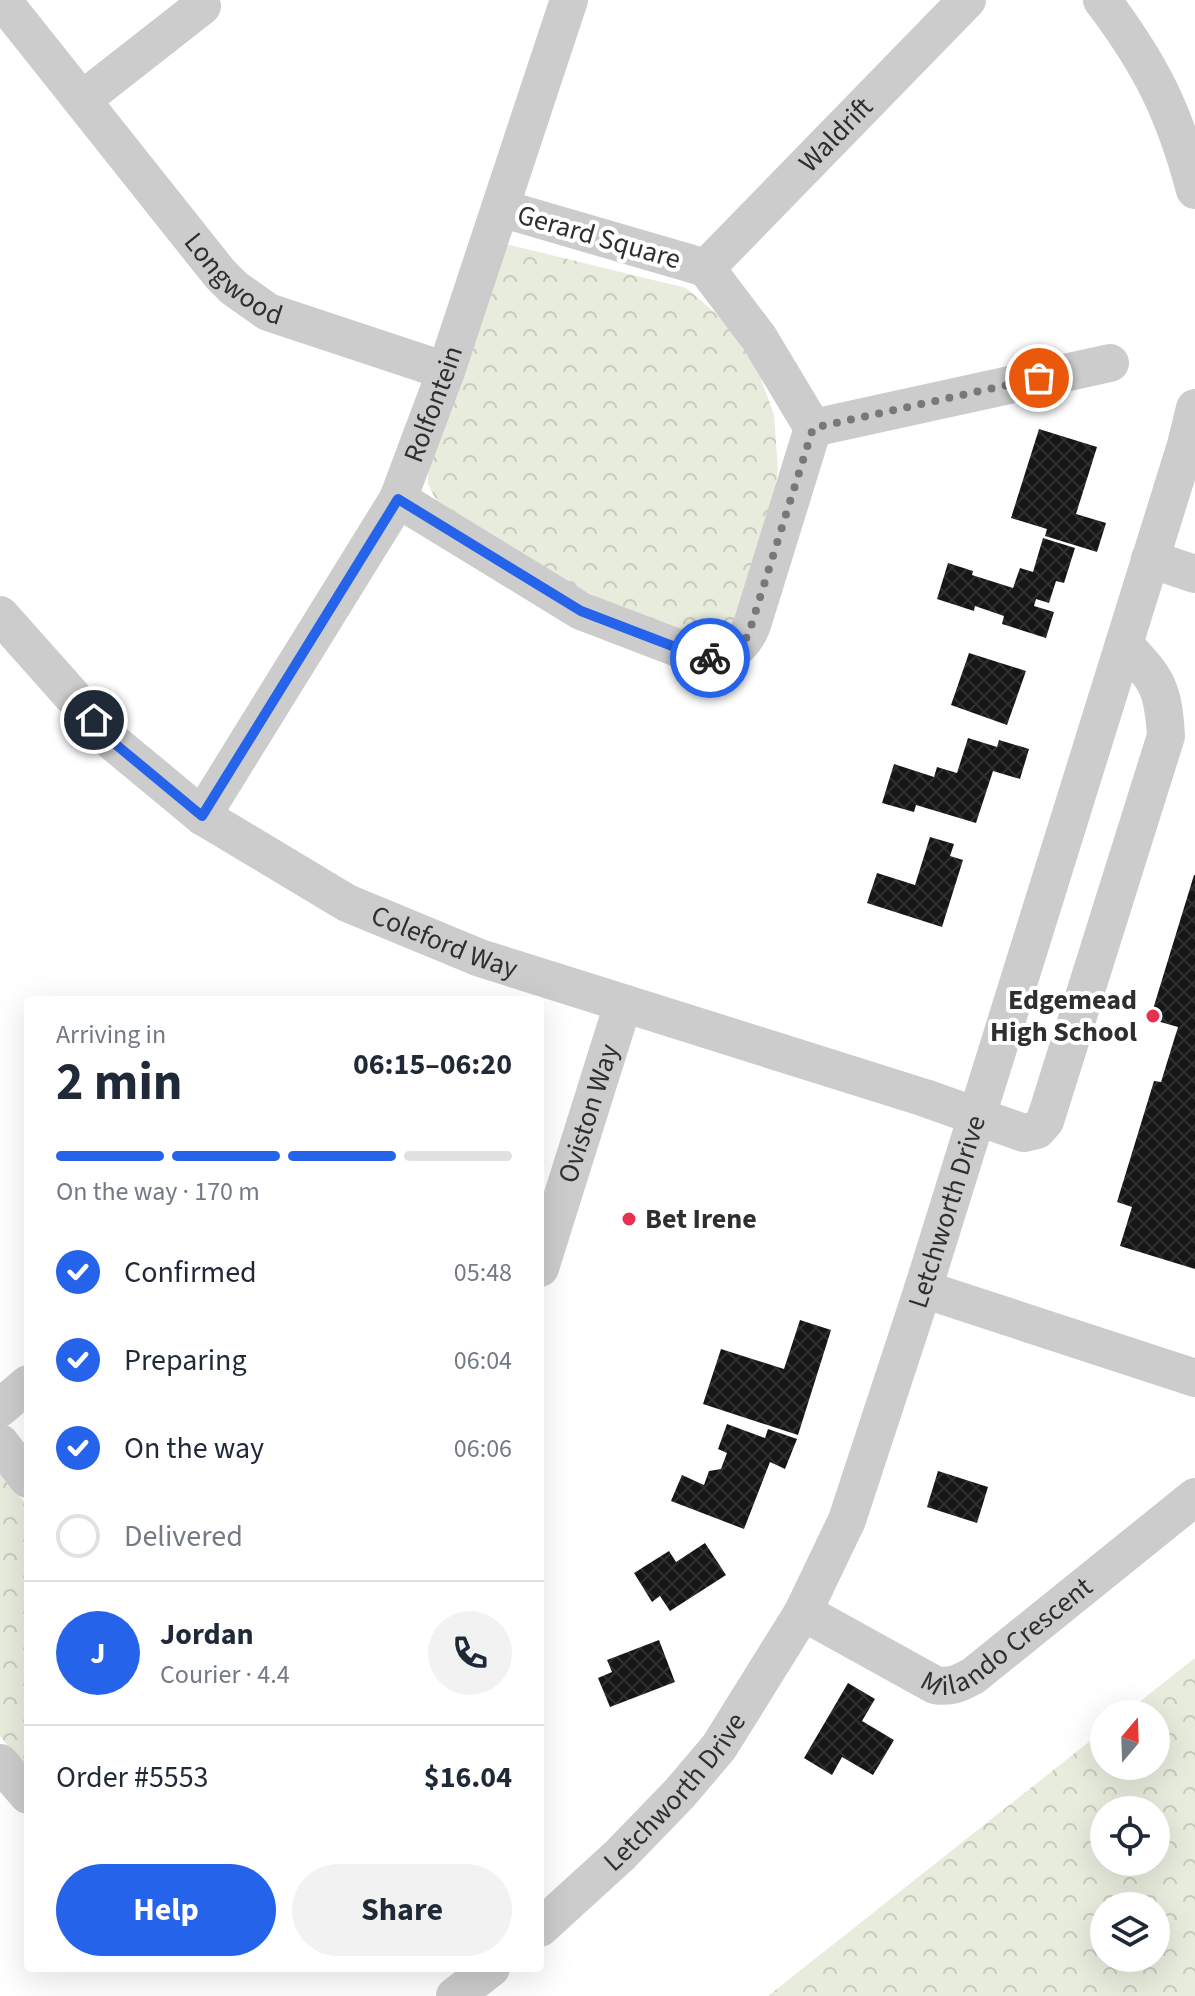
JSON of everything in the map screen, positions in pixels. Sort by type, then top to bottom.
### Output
[{"type":"street","name":"Longwood","points":[[2,0],[220,274],[251,301],[289,320],[446,371]]},
{"type":"street","name":"Rolfontein","points":[[202,816],[398,499],[446,371],[569,0]]},
{"type":"street","name":"Waldrift","points":[[706,268],[967,0]]},
{"type":"street","points":[[1102,0],[1155,78],[1181,141],[1195,190]]},
{"type":"street","points":[[82,100],[202,6]]},
{"type":"street","name":"Gerard Square","points":[[500,208],[706,268],[759,338],[813,428]]},
{"type":"street","points":[[398,499],[581,611],[696,655],[720,657],[731,653],[748,636],[813,428],[1110,363]]},
{"type":"street","name":"Letchworth Drive","points":[[544,1924],[640,1834],[719,1747],[803,1612],[847,1520],[977,1117],[1195,408]]},
{"type":"street","points":[[1150,559],[1195,574]]},
{"type":"street","name":"Coleford Way","points":[[0,615],[114,743],[202,816],[347,903],[480,958],[1024,1133],[1037,1130],[1045,1121],[1166,736],[1165,712],[1155,678],[1124,644]]},
{"type":"street","name":"Oviston Way","points":[[544,1255],[623,1004]]},
{"type":"street","points":[[923,1289],[1195,1378]]},
{"type":"street","points":[[0,1408],[24,1387]]},
{"type":"street","points":[[0,1443],[24,1474]]},
{"type":"street","name":"Milando Crescent","points":[[803,1612],[935,1685],[957,1685],[973,1676],[1195,1497]]},
{"type":"street","points":[[0,1763],[24,1790]]},
{"type":"street","points":[[455,1996],[486,1972]]},
{"type":"green space","points":[[506,244],[686,288],[726,322],[756,365],[774,415],[778,469],[774,497],[738,615],[728,630],[720,635],[702,637],[613,605],[565,581],[436,500],[428,484],[428,473]]},
{"type":"green space","points":[[0,1472],[24,1502],[24,1766],[0,1736]]},
{"type":"green space","points":[[1195,1658],[1195,1996],[768,1996],[1090,1741],[1090,1780],[1170,1780],[1170,1700],[1142,1700]]},
{"type":"building","points":[[1039,429],[1097,447],[1076,514],[1106,523],[1097,552],[1045,536],[1047,529],[1011,518]]},
{"type":"building","points":[[1043,538],[1075,548],[1064,583],[1056,581],[1049,603],[1036,599],[1034,606],[1054,612],[1046,638],[1002,624],[1004,616],[975,606],[974,611],[937,599],[948,563],[973,571],[972,575],[1013,588],[1020,568],[1033,572]]},
{"type":"building","points":[[969,653],[1026,671],[1007,725],[951,705]]},
{"type":"building","points":[[968,738],[997,747],[999,740],[1029,749],[1020,779],[993,771],[976,823],[916,805],[914,812],[882,803],[894,764],[934,777],[937,767],[957,773]]},
{"type":"building","points":[[930,837],[954,844],[950,856],[963,860],[942,927],[867,903],[877,873],[915,885]]},
{"type":"building","points":[[1194,875],[1195,1269],[1120,1246],[1132,1207],[1117,1202],[1154,1081],[1161,1082],[1178,1027],[1150,1019]]},
{"type":"building","points":[[800,1320],[831,1330],[798,1435],[703,1404],[721,1349],[784,1369]]},
{"type":"building","points":[[727,1424],[765,1438],[768,1429],[797,1439],[785,1469],[770,1462],[744,1529],[671,1501],[682,1475],[704,1485],[709,1471],[721,1469],[727,1453],[718,1449]]},
{"type":"building","points":[[938,1471],[988,1487],[977,1523],[927,1507]]},
{"type":"building","points":[[705,1543],[726,1575],[670,1611],[660,1596],[652,1602],[634,1573],[669,1551],[676,1562]]},
{"type":"building","points":[[659,1640],[675,1682],[610,1707],[598,1678],[612,1672],[607,1660]]},
{"type":"building","points":[[848,1683],[875,1699],[862,1721],[894,1740],[873,1775],[842,1757],[832,1775],[804,1758]]},
{"type":"way so far","points":[[710,658],[731,653],[748,636],[813,428],[1039,378]]},
{"type":"place","name":"Edgemead High School","points":[[1153,1016]]},
{"type":"place","name":"Bet Irene","points":[[629,1219]]},
{"type":"route","points":[[94,720],[114,743],[202,816],[398,499],[581,611],[710,658]]}]
